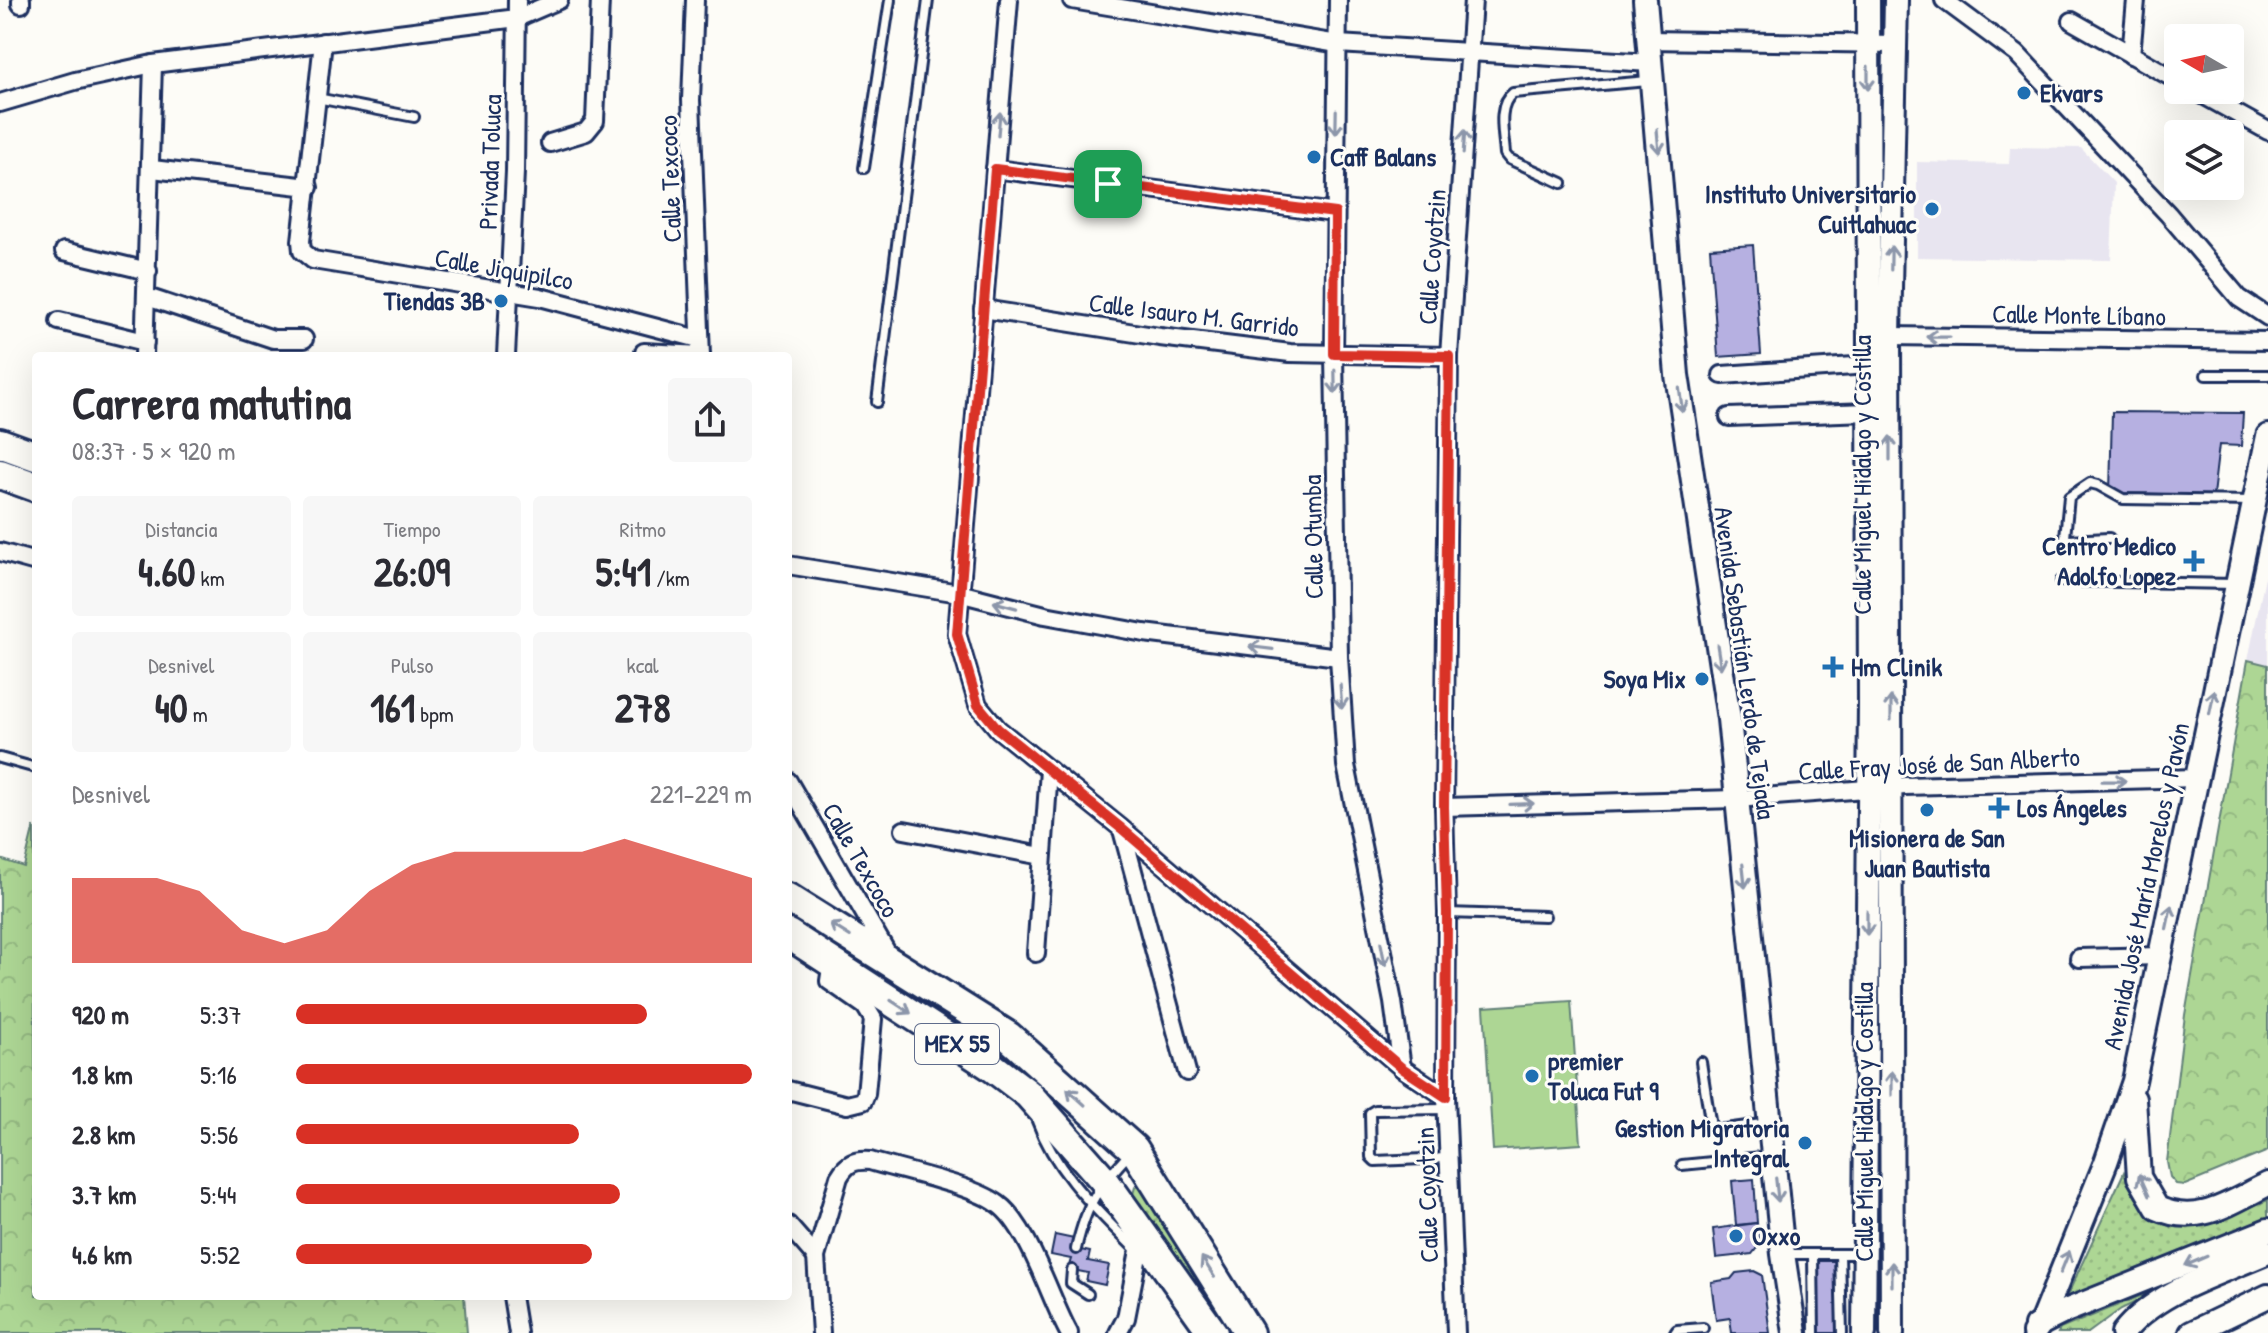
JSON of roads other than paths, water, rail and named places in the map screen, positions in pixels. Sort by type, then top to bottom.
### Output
[{"type":"highway","points":[[0,443],[32,455]]},
{"type":"highway","points":[[0,474],[32,486]]},
{"type":"highway","name":"MEX 55","points":[[792,900],[1008,1036],[1134,1149],[1249,1333]]},
{"type":"highway","name":"MEX 55","points":[[792,936],[991,1066],[1028,1094],[1097,1191],[1213,1333]]},
{"type":"main road","name":"Avenida Sebastián Lerdo de Tejada","points":[[1645,0],[1677,375],[1729,719],[1783,1254],[1795,1333]]},
{"type":"main road","name":"Calle Miguel Hidalgo y Costilla","points":[[1864,1333],[1868,0]]},
{"type":"main road","name":"Calle Miguel Hidalgo y Costilla","points":[[1892,1333],[1889,336],[1896,0]]},
{"type":"main road","name":"Avenida José María Morelos y Pavón","points":[[2033,1330],[2106,1162],[2134,1081],[2268,436]]},
{"type":"main road","points":[[2134,1081],[2139,1177],[2157,1208],[2177,1216],[2206,1213],[2268,1184]]},
{"type":"main road","points":[[2033,1330],[2268,1230]]},
{"type":"main road","points":[[2123,1333],[2138,1315],[2162,1299],[2268,1252]]},
{"type":"main road","points":[[2191,1333],[2268,1296]]},
{"type":"street","name":"Privada Toluca","points":[[506,352],[515,172],[517,0]]},
{"type":"street","points":[[0,103],[75,81],[153,64],[517,18],[559,0]]},
{"type":"street","points":[[550,143],[586,132],[595,121],[600,0]]},
{"type":"street","name":"Calle Texcoco","points":[[695,0],[691,100],[700,350]]},
{"type":"street","points":[[1009,0],[957,634],[978,705],[998,729],[1121,828],[1447,1103]]},
{"type":"street","points":[[1072,0],[1338,44],[1470,53],[1652,72]]},
{"type":"street","name":"Calle Otumba","points":[[1338,0],[1334,354],[1339,657],[1346,765],[1393,1002],[1402,1068]]},
{"type":"street","name":"Calle Coyotzin","points":[[1456,1333],[1447,1103],[1444,807],[1449,356],[1473,0]]},
{"type":"street","points":[[1944,0],[2017,54],[2168,214],[2239,298],[2268,317]]},
{"type":"street","points":[[2131,55],[2136,0]]},
{"type":"street","points":[[2072,21],[2164,73]]},
{"type":"street","points":[[1649,40],[1895,44]]},
{"type":"street","points":[[152,169],[309,187],[323,42]]},
{"type":"street","points":[[59,321],[144,349],[153,64]]},
{"type":"street","points":[[2219,104],[2268,131]]},
{"type":"street","points":[[995,169],[1335,213]]},
{"type":"street","name":"Calle Jiquipilco","points":[[309,187],[302,251],[313,260],[508,291],[700,350]]},
{"type":"street","points":[[64,251],[148,271]]},
{"type":"street","points":[[147,297],[273,339],[304,339]]},
{"type":"street","name":"Calle Isauro M. Garrido","points":[[983,309],[1174,339],[1290,353],[1449,356]]},
{"type":"street","name":"Calle Monte Líbano","points":[[1889,336],[2268,341]]},
{"type":"street","points":[[644,352],[700,350]]},
{"type":"street","points":[[1722,375],[1869,365]]},
{"type":"street","points":[[1729,417],[1869,412]]},
{"type":"street","points":[[0,552],[32,561]]},
{"type":"street","points":[[792,566],[959,593],[1045,615],[1144,633],[1339,657]]},
{"type":"street","points":[[1036,953],[1049,770]]},
{"type":"street","name":"Calle Fray José de San Alberto","points":[[1444,807],[1736,799],[1892,786],[2196,778]]},
{"type":"street","name":"Calle Texcoco","points":[[792,788],[893,963]]},
{"type":"street","points":[[1121,828],[1187,1072]]},
{"type":"street","points":[[904,830],[1042,856]]},
{"type":"street","points":[[2079,958],[2160,956]]},
{"type":"street","points":[[792,1091],[847,1105],[863,1101],[866,1094],[873,1019],[865,1006],[829,981],[832,961]]},
{"type":"street","points":[[821,1333],[816,1257],[839,1177],[846,1165],[857,1160],[884,1165],[979,1194],[998,1204],[1008,1213],[1026,1241],[1069,1333]]},
{"type":"street","points":[[792,1230],[816,1257]]},
{"type":"street","points":[[1118,1333],[1126,1318],[1140,1243]]},
{"type":"street","points":[[513,1300],[518,1333]]},
{"type":"lane","points":[[864,168],[890,0]]},
{"type":"lane","points":[[877,402],[928,0]]},
{"type":"lane","points":[[1562,183],[1509,159],[1505,154],[1503,114],[1508,96],[1652,72]]},
{"type":"lane","points":[[317,98],[414,117]]},
{"type":"lane","points":[[2206,375],[2268,375]]},
{"type":"lane","points":[[2109,538],[2068,540],[2065,537],[2066,502],[2090,483],[2123,499],[2255,501]]},
{"type":"lane","points":[[2061,581],[2237,584]]},
{"type":"lane","points":[[0,758],[32,767]]},
{"type":"lane","points":[[1447,913],[1545,916]]},
{"type":"lane","points":[[1701,1062],[1711,1127],[1718,1130],[1770,1123]]},
{"type":"lane","points":[[1447,1103],[1370,1113],[1371,1157],[1375,1161],[1449,1158]]},
{"type":"lane","points":[[1076,1249],[1097,1191],[1134,1149]]},
{"type":"lane","points":[[1682,1165],[1773,1156]]},
{"type":"lane","points":[[1783,1254],[1865,1254]]},
{"type":"lane","points":[[1813,1254],[1814,1333]]},
{"type":"lane","points":[[1840,1254],[1842,1333]]},
{"type":"lane","points":[[1072,1270],[1071,1283],[1088,1294]]},
{"type":"lane","points":[[1675,1333],[1677,1330],[1703,1328]]},
{"type":"place","name":"Ekvars","points":[[2024,93]]},
{"type":"place","name":"Caff Balans","points":[[1314,157]]},
{"type":"place","name":"Instituto Universitario Cuitlahuac","points":[[1932,209]]},
{"type":"place","name":"Tiendas 3B","points":[[501,301]]},
{"type":"place","name":"Centro Medico Adolfo Lopez","points":[[2194,561]]},
{"type":"place","name":"Hm Clinik","points":[[1833,667]]},
{"type":"place","name":"Soya Mix","points":[[1702,679]]},
{"type":"place","name":"Los Ángeles","points":[[1999,808]]},
{"type":"place","name":"Misionera de San Juan Bautista","points":[[1927,810]]},
{"type":"place","name":"premier Toluca Fut 9","points":[[1532,1076]]},
{"type":"place","name":"Gestion Migratoria Integral","points":[[1805,1143]]},
{"type":"place","name":"Oxxo","points":[[1736,1236]]}]
